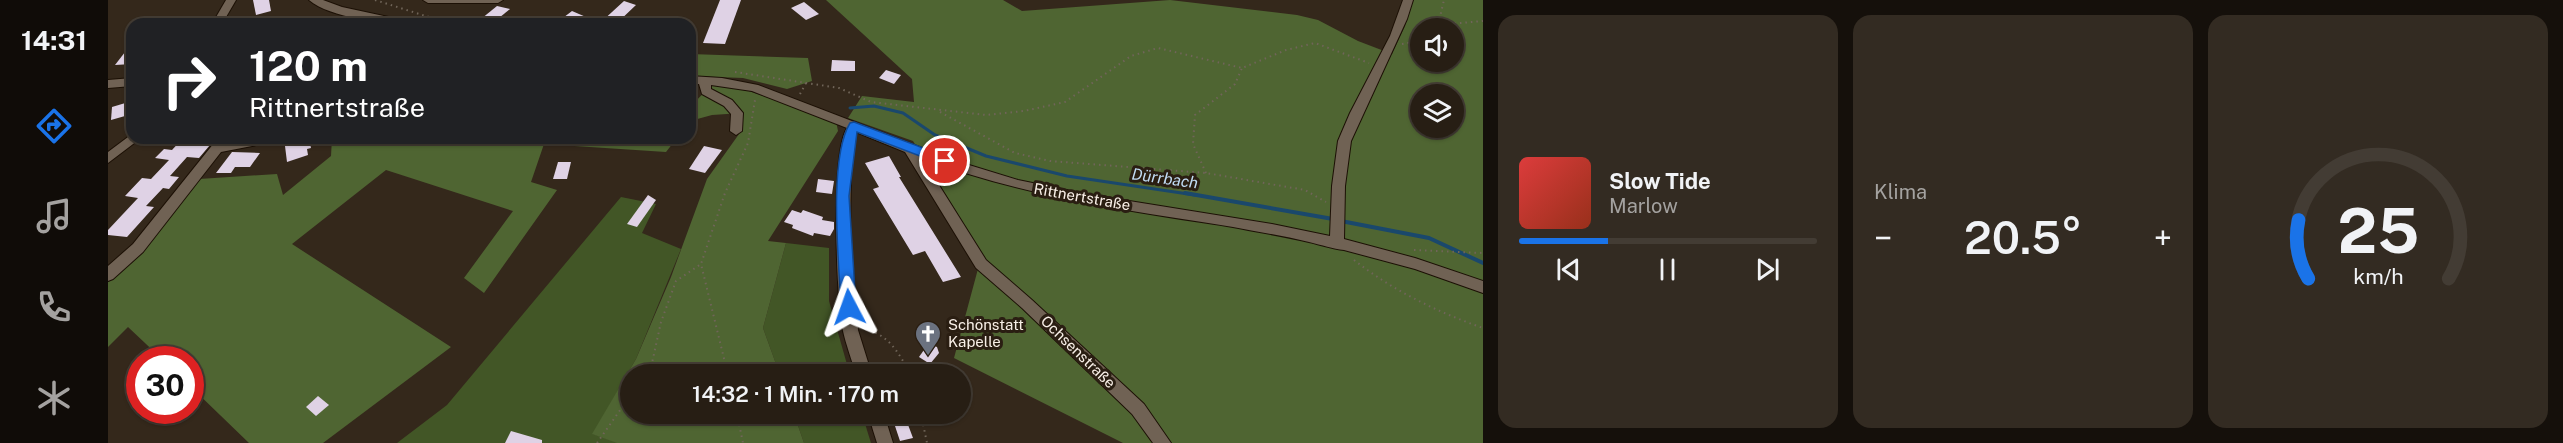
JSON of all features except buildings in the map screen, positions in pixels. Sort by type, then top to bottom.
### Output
[{"type":"street","points":[[221,18],[231,0]]},
{"type":"street","points":[[314,0],[339,10],[378,18]]},
{"type":"street","points":[[428,0],[498,0]]},
{"type":"street","points":[[1337,245],[1342,149],[1347,131],[1393,45],[1408,0]]},
{"type":"street","name":"Rittnertstraße","points":[[696,80],[754,88],[984,175],[1035,189],[1265,228],[1436,270],[1483,287]]},
{"type":"street","points":[[704,81],[706,91],[728,103],[737,113],[736,131]]},
{"type":"street","points":[[108,84],[126,82]]},
{"type":"street","points":[[854,126],[849,134],[843,196],[850,330],[861,364]]},
{"type":"street","points":[[108,159],[126,144]]},
{"type":"street","points":[[108,275],[138,248],[221,144]]},
{"type":"street","name":"Ochsenstraße","points":[[908,147],[981,264],[1027,304],[1138,410],[1163,443]]},
{"type":"street","points":[[879,424],[885,443]]},
{"type":"path","points":[[375,0],[432,18]]},
{"type":"path","points":[[1440,18],[1444,0]]},
{"type":"path","points":[[1464,23],[1483,21]]},
{"type":"path","points":[[1393,45],[1410,42]]},
{"type":"path","points":[[733,72],[839,88],[871,102],[986,115],[1024,111],[1065,102],[1131,56],[1158,48],[1242,68],[1286,50],[1315,43],[1382,68]]},
{"type":"path","points":[[1206,173],[1193,144],[1195,115],[1235,84],[1242,68]]},
{"type":"path","points":[[725,364],[701,264],[725,193],[748,143],[756,106],[754,88]]},
{"type":"path","points":[[939,111],[1015,153],[1050,161],[1206,173],[1305,190],[1338,210]]},
{"type":"path","points":[[1337,245],[1368,273],[1460,321],[1483,328]]},
{"type":"path","points":[[1437,251],[1483,253]]},
{"type":"path","points":[[651,364],[661,322],[676,281],[701,264]]},
{"type":"path","points":[[850,330],[877,331],[890,340],[904,364]]},
{"type":"path","points":[[597,443],[620,410]]},
{"type":"path","points":[[739,424],[744,443]]},
{"type":"path","points":[[923,424],[927,443]]},
{"type":"green space","points":[[826,0],[1003,0],[1022,11],[1170,0],[1297,15],[1318,20],[1358,41],[1392,54],[1405,26],[1412,0],[1483,0],[1483,443],[1123,443],[971,367],[971,364],[954,358],[982,254],[913,141],[848,118],[862,96],[914,102],[912,79]]},
{"type":"green space","points":[[696,54],[808,58],[812,81],[787,89],[743,78],[696,76]]},
{"type":"green space","points":[[711,85],[746,90],[836,121],[838,131],[768,241],[786,243],[763,328],[776,364],[633,364],[671,277],[707,179],[739,134],[742,113],[712,115],[696,119],[696,101]]},
{"type":"green space","points":[[332,144],[544,144],[531,182],[557,190],[484,293],[464,278],[513,211],[386,170],[292,244],[451,347],[323,443],[249,443],[204,400],[204,346],[148,346],[128,327],[108,347],[108,279],[199,179],[277,174],[283,195],[331,156]]},
{"type":"green space","points":[[544,144],[672,144],[666,152]]},
{"type":"green space","points":[[621,197],[656,204],[642,233],[681,249],[636,359],[633,364],[620,364],[620,387],[593,434],[619,443],[397,443],[447,405]]},
{"type":"green space","points":[[786,243],[829,248],[829,301],[847,364],[776,364],[763,328]]},
{"type":"green space","points":[[620,386],[620,424],[797,424],[804,443],[617,443],[592,434]]},
{"type":"green space","points":[[797,424],[865,424],[871,443],[804,443]]},
{"type":"waterway","name":"Dürrbach","points":[[850,108],[874,106],[903,113],[935,135],[986,156],[1067,176],[1195,195]]},
{"type":"waterway","name":"Dürrbach","points":[[1185,193],[1333,219]]},
{"type":"waterway","name":"Dürrbach","points":[[1341,221],[1429,238],[1483,263]]},
{"type":"place","name":"Schönstatt Kapelle","points":[[928,357]]},
{"type":"route","points":[[849,307],[843,196],[849,134],[854,126],[945,161]]}]
